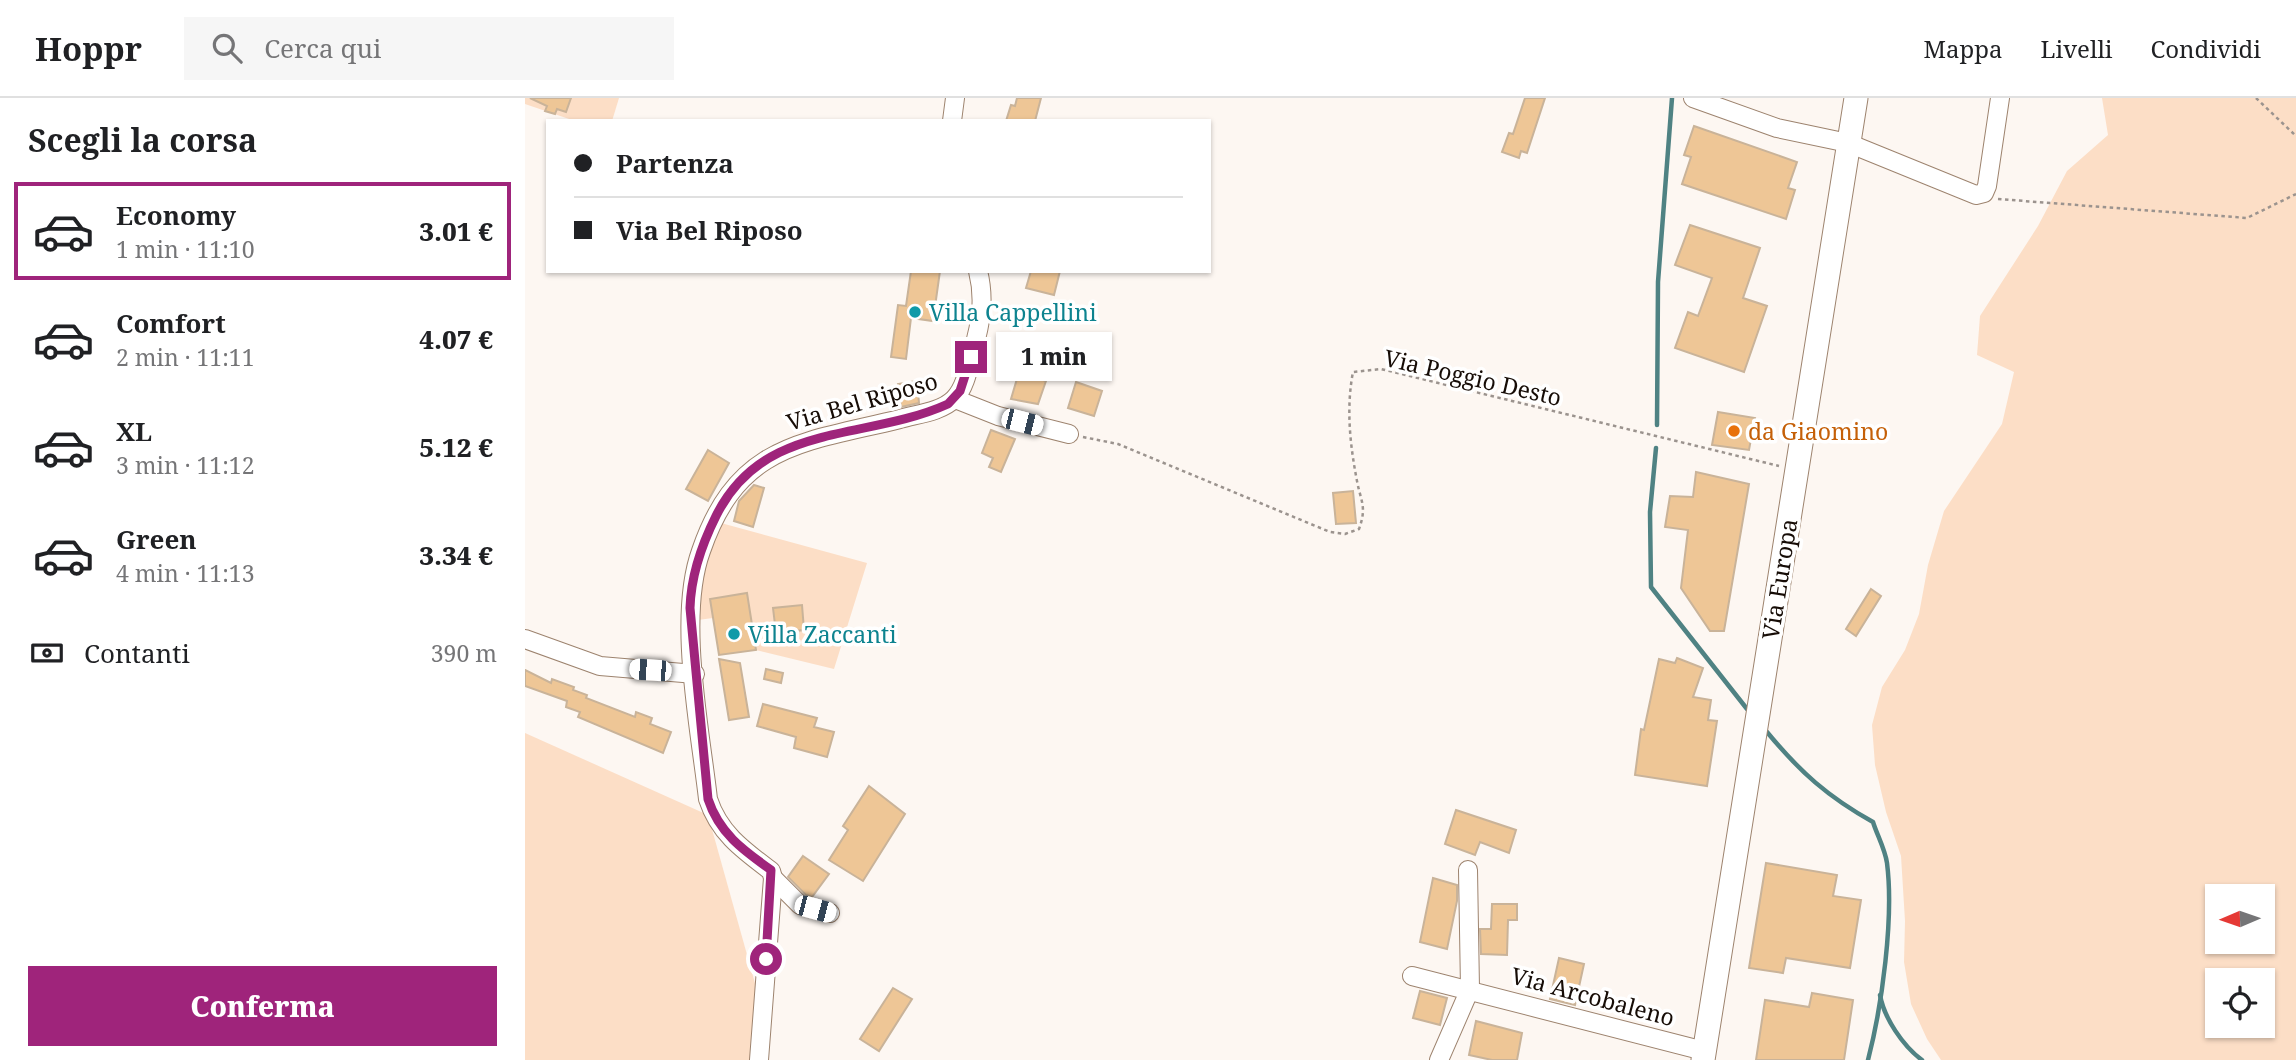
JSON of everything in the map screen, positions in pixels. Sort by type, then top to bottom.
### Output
[{"type":"main road","name":"Via Europa","points":[[1703,1055],[1856,98]]},
{"type":"street","points":[[952,119],[955,98]]},
{"type":"street","points":[[1693,98],[1777,128],[1848,143],[1976,195],[1984,193],[2000,98]]},
{"type":"street","name":"Via Bel Riposo","points":[[830,913],[800,905],[773,878],[771,870],[733,842],[714,819],[708,799],[695,674],[690,608],[693,578],[708,532],[728,495],[740,479],[763,461],[792,445],[927,412],[955,399],[963,384],[978,330],[983,300],[978,273]]},
{"type":"street","points":[[955,399],[998,416],[1069,434]]},
{"type":"street","points":[[525,639],[600,666],[695,674]]},
{"type":"street","points":[[1439,1060],[1470,989],[1468,870]]},
{"type":"street","points":[[759,1060],[773,878]]},
{"type":"street","name":"Via Arcobaleno","points":[[1412,976],[1470,989],[1703,1055]]},
{"type":"path","points":[[2256,98],[2296,136]]},
{"type":"path","points":[[1984,193],[1990,198],[2247,218],[2296,194]]},
{"type":"path","name":"Via Poggio Desto","points":[[1069,434],[1118,444],[1330,531],[1345,534],[1359,528],[1365,512],[1357,482],[1347,401],[1353,372],[1381,369],[1797,470]]},
{"type":"shaded area","points":[[525,98],[619,98],[613,119],[569,119],[525,104]]},
{"type":"shaded area","points":[[2102,98],[2296,98],[2296,1060],[1941,1060],[1927,1039],[1911,1004],[1904,962],[1905,921],[1901,856],[1886,812],[1875,765],[1872,725],[1882,687],[1905,650],[1919,614],[1928,565],[1944,511],[2002,424],[2014,372],[1977,355],[1980,316],[2038,226],[2067,171],[2108,135]]},
{"type":"shaded area","points":[[721,523],[867,563],[834,669],[756,650],[747,593],[710,599],[713,618],[698,620],[696,588]]},
{"type":"shaded area","points":[[525,733],[708,815],[758,994],[756,1060],[525,1060]]},
{"type":"building","points":[[530,98],[571,98],[566,112],[557,109],[555,114],[545,111],[547,106]]},
{"type":"building","points":[[1017,98],[1041,98],[1036,119],[1007,119],[1011,105],[1015,106]]},
{"type":"building","points":[[1525,98],[1545,98],[1527,153],[1521,151],[1519,158],[1502,152],[1509,133],[1513,134]]},
{"type":"building","points":[[1694,126],[1797,162],[1788,188],[1795,190],[1786,219],[1682,184],[1691,157],[1684,155]]},
{"type":"building","points":[[1690,225],[1760,248],[1743,298],[1767,306],[1744,372],[1675,348],[1688,312],[1698,316],[1712,278],[1675,265]]},
{"type":"building","name":"Villa Cappellini","points":[[911,273],[940,273],[933,321],[911,318],[906,359],[891,357],[898,305],[906,306]]},
{"type":"building","points":[[1030,273],[1060,273],[1054,295],[1026,288]]},
{"type":"building","points":[[1019,372],[1046,381],[1038,404],[1011,399]]},
{"type":"building","points":[[917,381],[919,403],[901,407],[898,384]]},
{"type":"building","points":[[1076,382],[1102,391],[1094,416],[1068,408]]},
{"type":"building","name":"da Giaomino","points":[[1718,412],[1755,418],[1749,450],[1712,445]]},
{"type":"building","points":[[991,430],[1015,439],[1001,472],[989,467],[993,458],[982,453]]},
{"type":"building","points":[[708,450],[729,463],[708,501],[686,489]]},
{"type":"building","points":[[1696,472],[1749,484],[1724,631],[1710,631],[1681,588],[1688,530],[1665,527],[1670,496],[1693,497]]},
{"type":"building","points":[[754,485],[764,488],[753,527],[734,521],[739,501]]},
{"type":"building","points":[[1353,491],[1356,523],[1336,524],[1333,493]]},
{"type":"building","points":[[1871,589],[1881,596],[1856,636],[1846,629]]},
{"type":"building","name":"Villa Zaccanti","points":[[747,593],[756,650],[719,655],[710,599]]},
{"type":"building","points":[[802,605],[804,630],[776,633],[773,608]]},
{"type":"building","points":[[1677,658],[1703,668],[1693,697],[1711,700],[1708,720],[1717,721],[1707,786],[1635,775],[1641,729],[1644,730],[1659,659],[1675,663]]},
{"type":"building","points":[[719,659],[740,663],[749,717],[729,720]]},
{"type":"building","points":[[766,669],[783,673],[781,683],[764,679]]},
{"type":"building","points":[[525,670],[551,683],[552,679],[574,687],[573,690],[587,695],[586,698],[635,717],[636,712],[652,718],[650,724],[671,732],[663,753],[578,717],[580,712],[566,707],[567,701],[525,686]]},
{"type":"building","points":[[763,704],[817,718],[814,727],[834,732],[827,757],[794,748],[796,737],[757,726]]},
{"type":"building","points":[[869,786],[905,814],[863,881],[829,860],[848,830],[843,826]]},
{"type":"building","points":[[1456,810],[1516,830],[1509,853],[1480,842],[1475,855],[1445,844]]},
{"type":"building","points":[[803,856],[829,874],[812,897],[806,895],[788,877]]},
{"type":"building","points":[[1766,863],[1837,875],[1833,896],[1861,900],[1850,968],[1786,958],[1783,973],[1749,968]]},
{"type":"building","points":[[1433,878],[1457,885],[1457,901],[1447,949],[1420,942]]},
{"type":"building","points":[[1492,904],[1517,904],[1517,920],[1508,920],[1507,955],[1481,954],[1480,929],[1491,929]]},
{"type":"building","points":[[1559,958],[1584,964],[1575,1005],[1550,999]]},
{"type":"building","points":[[893,988],[912,999],[879,1051],[860,1039]]},
{"type":"building","points":[[1420,991],[1447,998],[1440,1025],[1413,1018]]},
{"type":"building","points":[[1812,993],[1853,1000],[1844,1060],[1756,1060],[1765,1000],[1809,1007]]},
{"type":"building","points":[[1476,1021],[1522,1033],[1517,1060],[1492,1060],[1469,1055]]},
{"type":"waterway","points":[[1657,425],[1658,282],[1672,98]]},
{"type":"waterway","points":[[1656,448],[1650,512],[1651,587],[1747,709]]},
{"type":"waterway","points":[[1767,732],[1815,783],[1873,822],[1885,853],[1889,885],[1888,935],[1878,1014],[1868,1060]]},
{"type":"waterway","points":[[1880,995],[1895,1031],[1922,1060]]},
{"type":"place","name":"Villa Cappellini","points":[[915,312]]},
{"type":"place","name":"da Giaomino","points":[[1734,431]]},
{"type":"place","name":"Villa Zaccanti","points":[[734,634]]},
{"type":"route","points":[[766,959],[773,878],[771,870],[733,842],[714,819],[708,799],[690,608],[693,578],[701,551],[728,495],[754,467],[792,445],[927,412],[948,404],[960,391],[971,357]]}]
